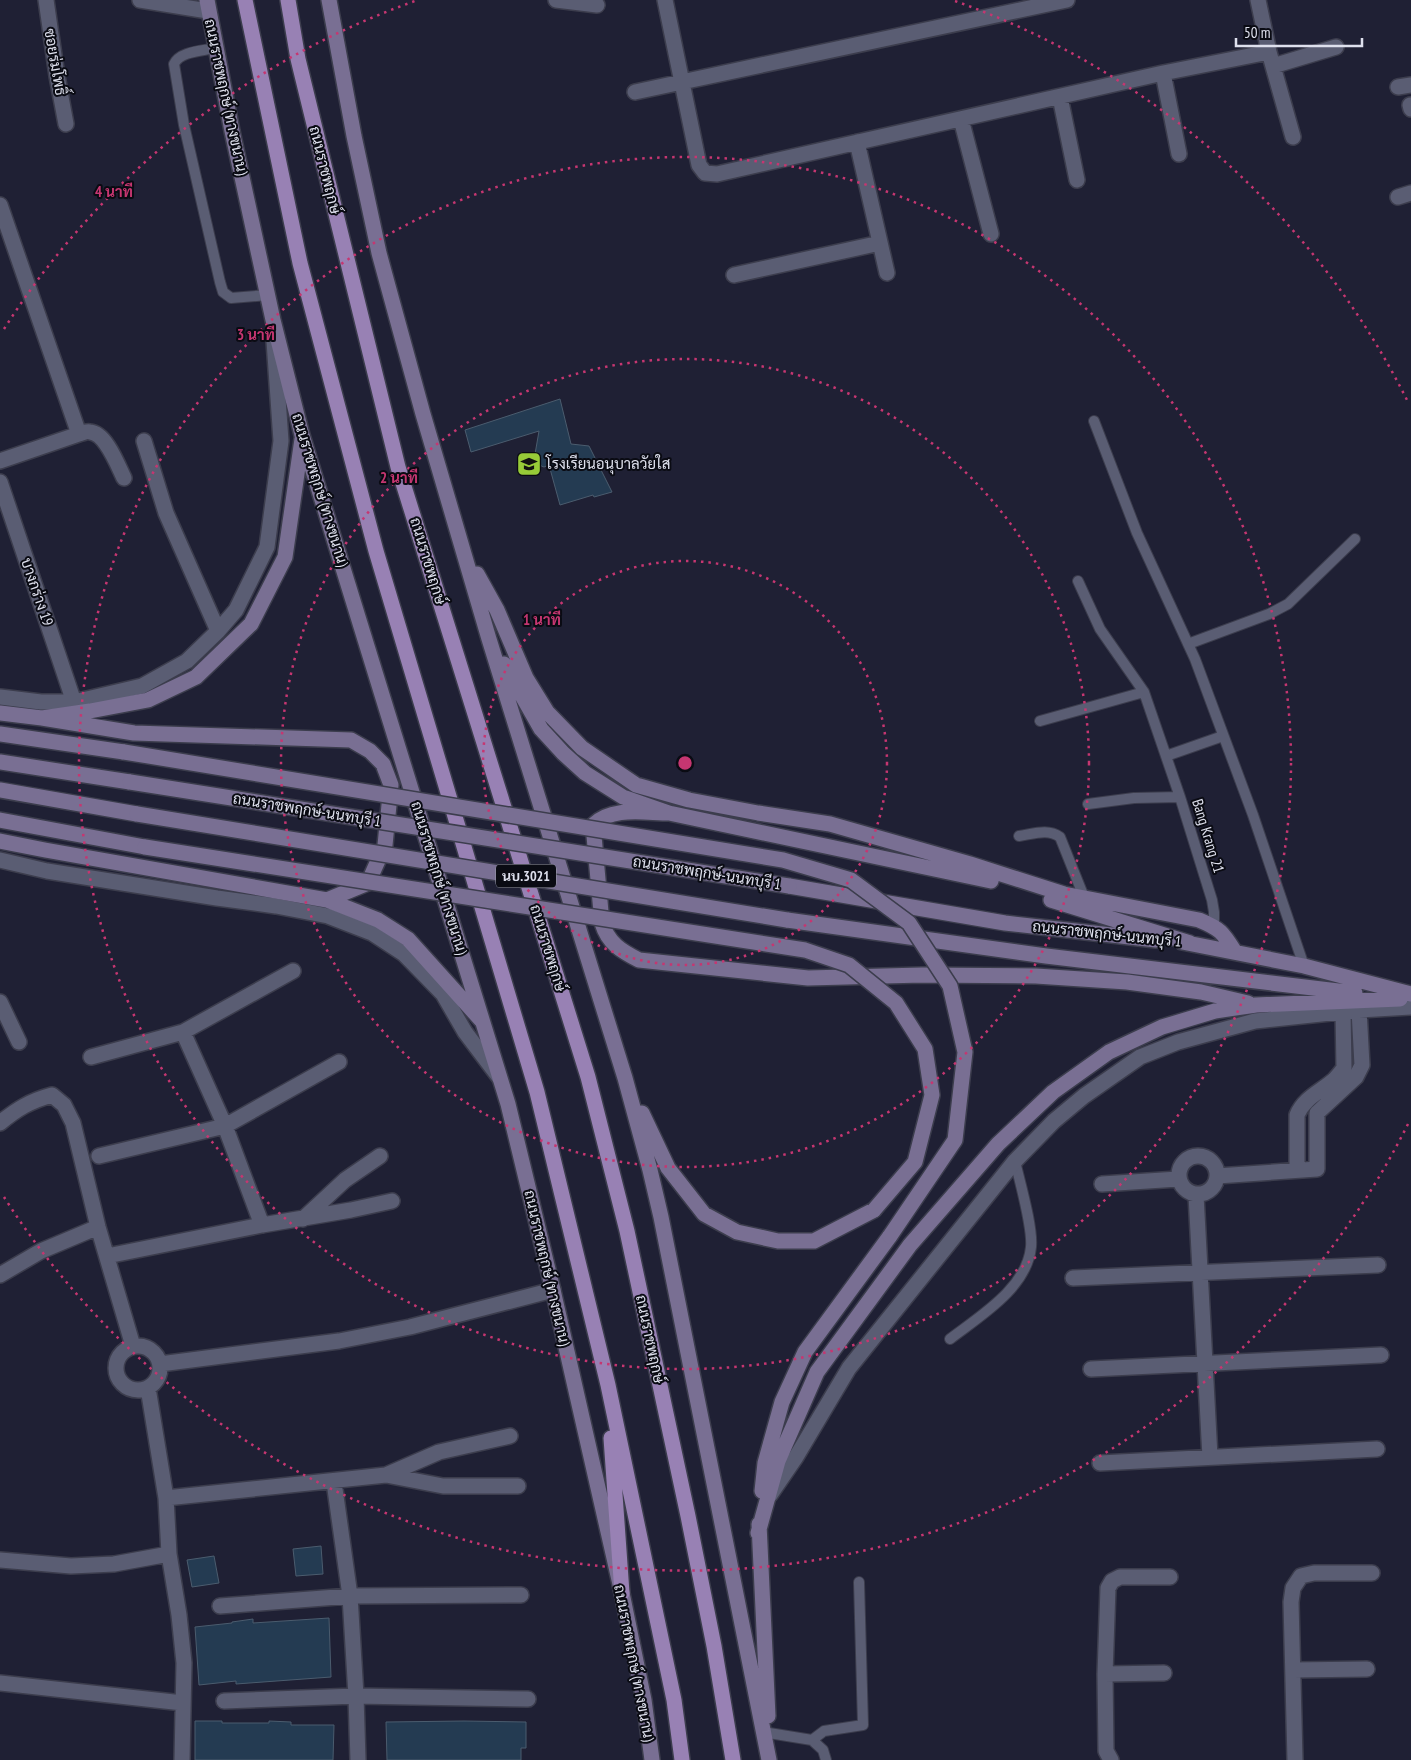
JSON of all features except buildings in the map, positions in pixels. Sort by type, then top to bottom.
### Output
[{"type":"main road","name":"นบ.3021","points":[[245,0],[300,263],[376,552],[537,1092],[608,1385],[672,1690],[682,1760]]},
{"type":"main road","name":"ถนนราชพฤกษ์","points":[[288,0],[298,59],[398,467],[596,1106],[627,1231],[688,1516],[714,1646],[733,1760]]},
{"type":"main road","name":"นบ.3021","points":[[329,0],[354,136],[379,253],[423,414],[489,639],[625,1078],[650,1170],[770,1760]]},
{"type":"main road","name":"ถนนราชพฤกษ์ (ทางขนาน)","points":[[207,6],[273,320],[302,435],[508,1104],[553,1290],[622,1593],[644,1700],[652,1760]]},
{"type":"main road","points":[[42,718],[148,700],[196,677],[251,624],[286,557],[302,435]]},
{"type":"main road","points":[[464,550],[497,610],[526,678],[547,712],[582,748],[636,785],[688,800],[830,824],[970,864],[1064,894],[1199,920],[1214,926],[1222,932],[1235,952]]},
{"type":"main road","points":[[489,639],[541,729],[585,773],[623,797],[669,813],[984,879],[1190,943]]},
{"type":"main road","points":[[0,713],[134,733],[351,740],[370,751],[382,764],[391,786],[385,846],[368,883],[327,900]]},
{"type":"main road","points":[[0,734],[124,752],[784,860],[851,880],[909,923],[950,986],[966,1052],[955,1140],[890,1236],[805,1352],[782,1402],[765,1463],[758,1533],[770,1760]]},
{"type":"main road","name":"ถนนราชพฤกษ์-นนทบุรี 1","points":[[0,762],[789,886],[1005,923],[1190,943],[1304,966],[1408,1000]]},
{"type":"main road","name":"ถนนราชพฤกษ์-นนทบุรี 1","points":[[0,790],[787,920],[1046,956],[1408,1000]]},
{"type":"main road","points":[[669,813],[613,814],[600,819],[593,825],[602,923],[605,933],[612,944],[639,960],[808,978],[922,975],[1027,976],[1127,982],[1201,992],[1256,1005]]},
{"type":"main road","points":[[0,820],[145,847],[805,950],[849,965],[896,1003],[925,1049],[932,1096],[915,1162],[874,1210],[814,1240],[778,1241],[737,1232],[704,1214],[668,1168],[625,1078]]},
{"type":"main road","points":[[0,841],[327,900],[378,920],[408,939],[484,1023]]},
{"type":"main road","points":[[758,1533],[778,1461],[817,1372],[910,1246],[998,1144],[1053,1092],[1109,1052],[1162,1027],[1215,1011],[1256,1005],[1408,1000]]},
{"type":"main road","points":[[608,1385],[622,1593]]},
{"type":"street","name":"ซอยร่มโพธิ์","points":[[46,0],[66,124]]},
{"type":"street","points":[[140,0],[207,6]]},
{"type":"street","points":[[556,0],[597,5]]},
{"type":"street","points":[[665,0],[699,165],[705,173],[717,174],[1164,73],[1271,59],[1336,47]]},
{"type":"street","points":[[636,92],[1067,0]]},
{"type":"street","points":[[1258,0],[1271,59],[1292,137]]},
{"type":"street","points":[[1164,73],[1179,154]]},
{"type":"street","points":[[1060,97],[1078,180]]},
{"type":"street","points":[[961,119],[992,234]]},
{"type":"street","points":[[857,142],[887,274]]},
{"type":"street","points":[[0,205],[79,434]]},
{"type":"street","points":[[734,275],[880,243]]},
{"type":"street","points":[[0,697],[41,702],[74,702],[142,686],[187,661],[218,631],[236,610],[267,547],[281,441],[273,320]]},
{"type":"street","points":[[0,461],[90,432],[103,439],[124,478]]},
{"type":"street","points":[[144,440],[166,513],[218,631]]},
{"type":"street","name":"บางกร่าง 19","points":[[0,482],[74,702]]},
{"type":"street","points":[[0,860],[46,871],[276,906],[328,916],[372,932],[404,954],[443,994],[464,1032],[501,1081]]},
{"type":"street","points":[[91,1057],[183,1032],[293,971]]},
{"type":"street","points":[[768,1498],[796,1457],[850,1368],[1015,1161],[1054,1121],[1084,1096],[1140,1058],[1178,1042],[1255,1020],[1359,1010],[1408,1000]]},
{"type":"street","points":[[0,1002],[19,1042]]},
{"type":"street","points":[[1217,1176],[1317,1168],[1317,1113],[1356,1077],[1362,1065],[1359,1010]]},
{"type":"street","points":[[1297,1170],[1297,1115],[1300,1107],[1306,1100],[1334,1079],[1344,1068],[1343,1011]]},
{"type":"street","points":[[183,1032],[225,1126],[262,1225]]},
{"type":"street","points":[[99,1156],[225,1126],[339,1062]]},
{"type":"street","points":[[0,1123],[17,1109],[35,1100],[52,1095],[64,1105],[73,1124],[98,1227],[133,1346]]},
{"type":"street","points":[[303,1219],[345,1180],[380,1156]]},
{"type":"street","points":[[1196,1156],[1203,1156],[1214,1164],[1217,1176],[1213,1188],[1196,1195],[1184,1190],[1178,1179],[1180,1166],[1184,1161],[1196,1156]]},
{"type":"street","points":[[1102,1184],[1178,1179]]},
{"type":"street","points":[[1196,1195],[1210,1457]]},
{"type":"street","points":[[107,1256],[392,1201]]},
{"type":"street","points":[[0,1275],[41,1251],[98,1227]]},
{"type":"street","points":[[1073,1278],[1378,1265]]},
{"type":"street","points":[[160,1364],[339,1341],[410,1327],[553,1290]]},
{"type":"street","points":[[133,1346],[145,1347],[155,1353],[160,1364],[155,1382],[148,1388],[136,1390],[124,1386],[116,1376],[116,1363],[122,1352],[133,1346]]},
{"type":"street","points":[[1091,1369],[1381,1354]]},
{"type":"street","points":[[148,1388],[166,1498],[169,1554],[179,1615],[184,1663],[182,1760]]},
{"type":"street","points":[[166,1498],[334,1482],[386,1475],[439,1452],[510,1436]]},
{"type":"street","points":[[1100,1463],[1377,1449]]},
{"type":"street","points":[[386,1475],[443,1486],[518,1486]]},
{"type":"street","points":[[334,1482],[350,1596],[358,1760]]},
{"type":"street","points":[[0,1560],[71,1566],[114,1564],[169,1554]]},
{"type":"street","points":[[1295,1760],[1291,1602],[1293,1588],[1301,1576],[1314,1573],[1372,1573]]},
{"type":"street","points":[[1110,1760],[1106,1751],[1105,1674],[1108,1588],[1112,1581],[1120,1578],[1170,1577]]},
{"type":"street","points":[[220,1606],[350,1596],[521,1595]]},
{"type":"street","points":[[1293,1670],[1367,1669]]},
{"type":"street","points":[[1105,1674],[1164,1673]]},
{"type":"street","points":[[0,1682],[183,1703]]},
{"type":"street","points":[[224,1701],[356,1696],[528,1699]]},
{"type":"lane","points":[[215,48],[184,55],[176,59],[174,64],[184,125],[223,292],[231,298],[268,295]]},
{"type":"lane","points":[[1094,421],[1137,533],[1188,644],[1253,815],[1304,966]]},
{"type":"lane","points":[[1188,644],[1269,614],[1288,604],[1355,539]]},
{"type":"lane","name":"Bang Krang 21","points":[[1078,581],[1100,629],[1144,692],[1180,797],[1212,900],[1214,926]]},
{"type":"lane","points":[[1040,721],[1144,692]]},
{"type":"lane","points":[[1166,756],[1223,736]]},
{"type":"lane","points":[[1088,804],[1134,798],[1180,797]]},
{"type":"lane","points":[[1019,836],[1054,832],[1060,836],[1084,897]]},
{"type":"lane","points":[[950,1339],[993,1306],[1017,1282],[1026,1268],[1031,1247],[1030,1232],[1015,1161]]},
{"type":"lane","points":[[812,1740],[824,1731],[862,1725],[859,1582]]},
{"type":"lane","points":[[769,1733],[812,1740],[823,1750],[826,1760]]},
{"type":"place","name":"โรงเรียนอนุบาลวัยใส","points":[[529,464]]}]
